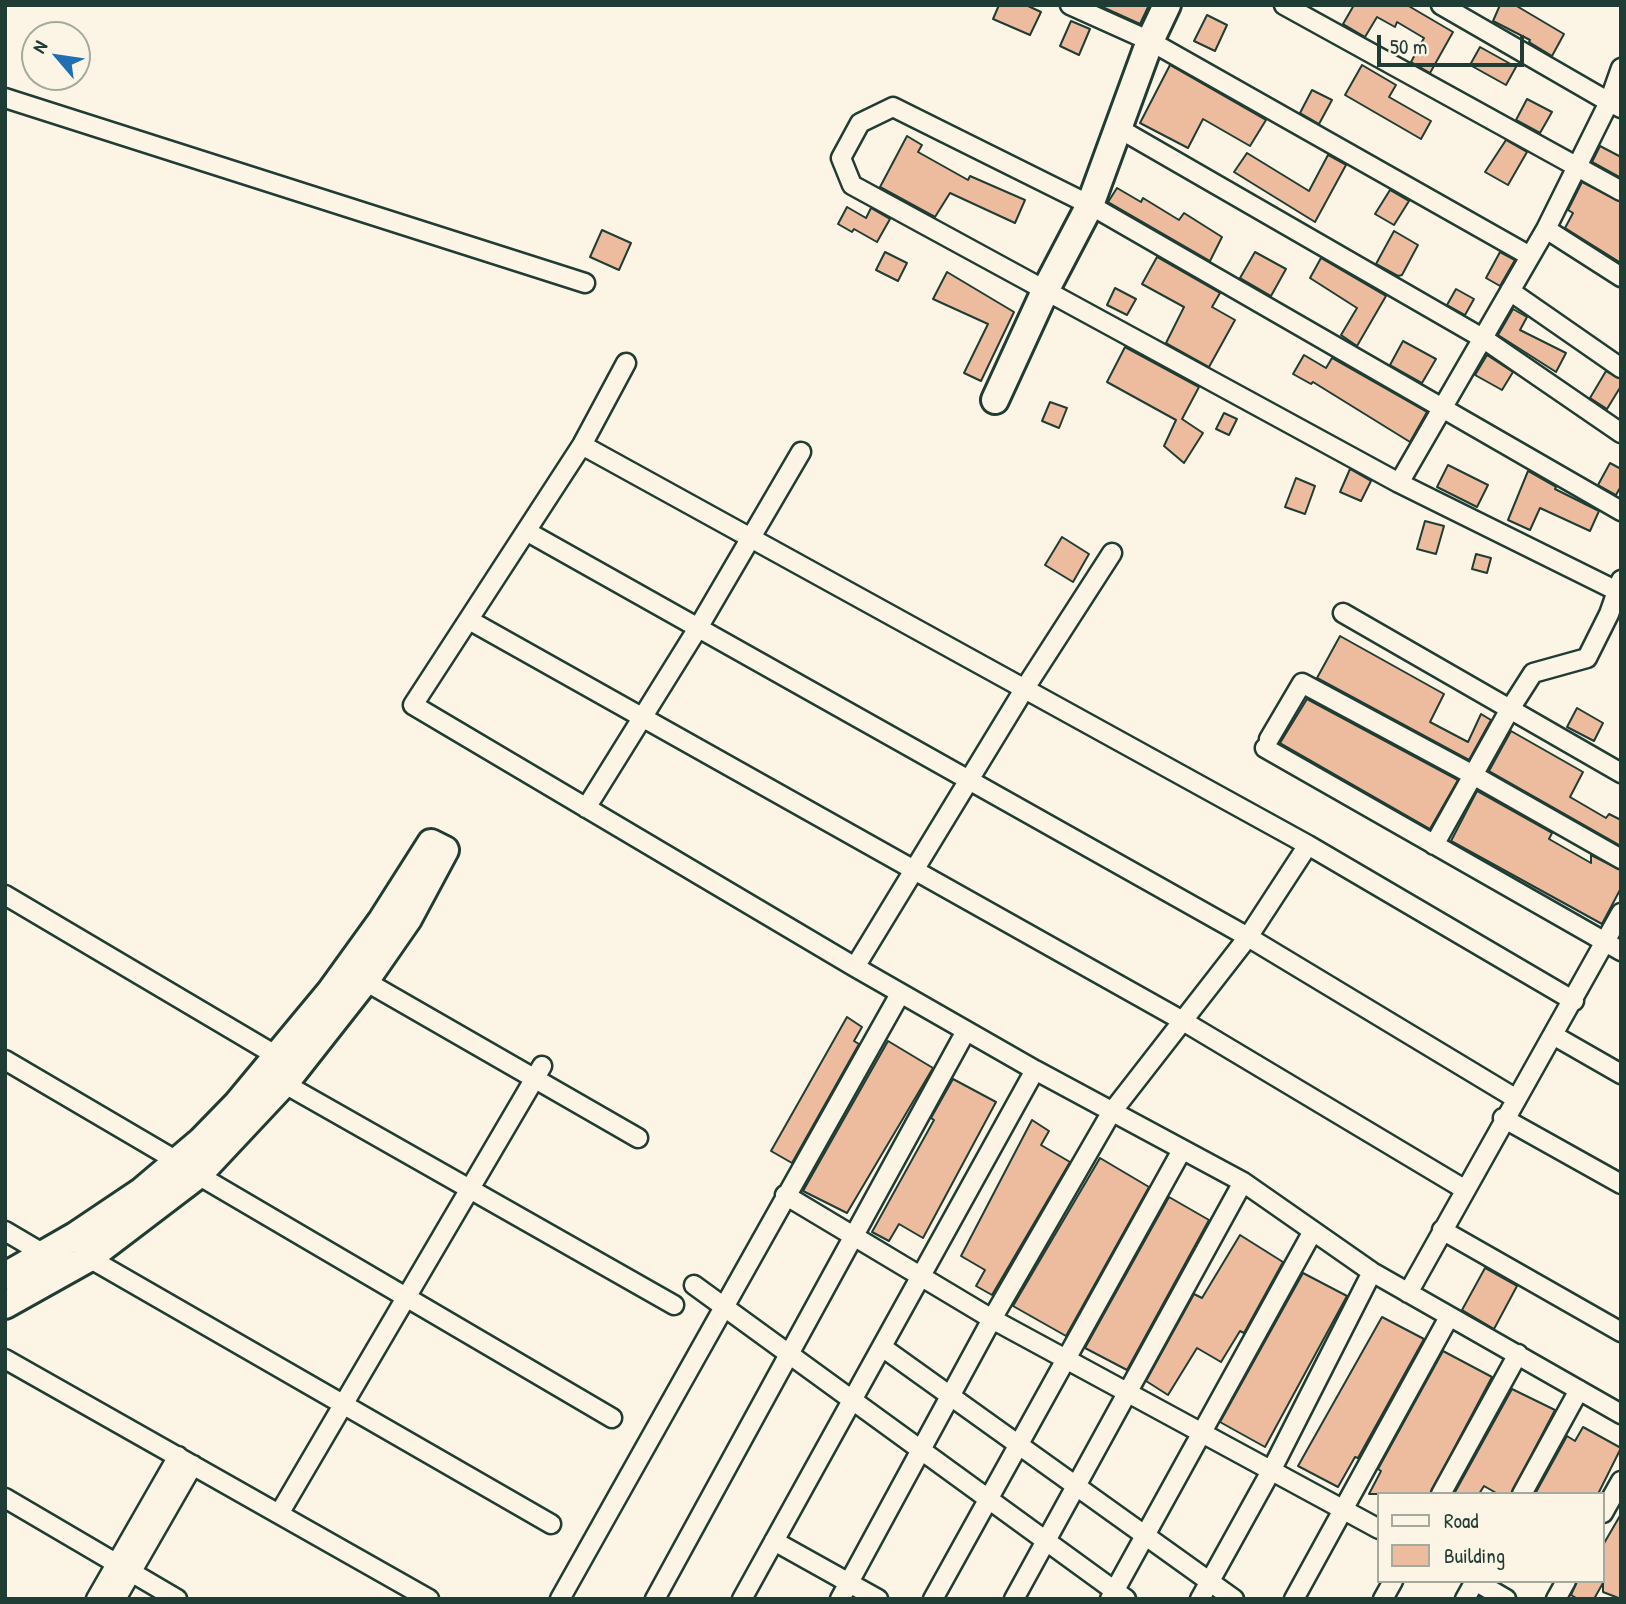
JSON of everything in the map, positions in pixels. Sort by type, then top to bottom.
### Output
[{"type":"street","points":[[1070,5],[1150,41],[1530,256]]},
{"type":"street","points":[[995,400],[1045,289],[1090,205],[1150,41],[1167,5]]},
{"type":"street","points":[[1284,5],[1621,191]]},
{"type":"street","points":[[1441,5],[1615,105]]},
{"type":"street","points":[[1399,483],[1546,229],[1576,168],[1615,105],[1621,68]]},
{"type":"street","points":[[5,98],[585,283]]},
{"type":"street","points":[[1434,845],[1510,709],[1534,673],[1587,658],[1609,614],[1618,585],[1399,483],[852,185],[841,158],[860,123],[893,107],[1090,205],[1621,511]]},
{"type":"street","points":[[1118,128],[1484,339],[1621,433]]},
{"type":"street","points":[[1546,229],[1621,277]]},
{"type":"street","points":[[1510,291],[1621,368]]},
{"type":"street","points":[[626,363],[582,446],[413,705],[900,994],[1243,1182],[1372,1272],[1621,1414]]},
{"type":"street","points":[[582,446],[1308,845],[1574,1001]]},
{"type":"street","points":[[586,808],[698,628],[801,452]]},
{"type":"street","points":[[526,531],[1248,937],[1515,1098]]},
{"type":"street","points":[[855,967],[1025,688],[1112,554]]},
{"type":"street","points":[[1343,613],[1621,773]]},
{"type":"street","points":[[469,620],[913,872],[1183,1021],[1464,1189]]},
{"type":"street","points":[[1613,946],[1434,845],[1267,744],[1302,682],[1621,859]]},
{"type":"street","points":[[5,1305],[188,1168],[275,1070],[365,981],[408,919],[445,850],[431,843],[367,941],[275,1070]]},
{"type":"street","points":[[840,1599],[992,1320],[1111,1112],[1248,937],[1308,845]]},
{"type":"street","points":[[5,895],[275,1070],[469,1189],[674,1305]]},
{"type":"street","points":[[1408,1293],[1503,1118],[1574,1001],[1613,946],[1621,913]]},
{"type":"street","points":[[365,981],[538,1072],[638,1138]]},
{"type":"street","points":[[560,1599],[722,1306],[900,994]]},
{"type":"street","points":[[654,1599],[967,1031]]},
{"type":"street","points":[[1553,1035],[1621,1074]]},
{"type":"street","points":[[5,1060],[612,1418]]},
{"type":"street","points":[[742,1599],[1035,1070]]},
{"type":"street","points":[[279,1514],[538,1072]]},
{"type":"street","points":[[1503,1118],[1621,1184]]},
{"type":"street","points":[[933,1599],[1182,1150]]},
{"type":"street","points":[[1014,1599],[1243,1182]]},
{"type":"street","points":[[785,1195],[992,1320],[1378,1528]]},
{"type":"street","points":[[1442,1230],[1621,1332]]},
{"type":"street","points":[[5,1231],[44,1254]]},
{"type":"street","points":[[694,1285],[1046,1541],[1117,1596],[1144,1535],[1312,1231]]},
{"type":"street","points":[[5,1276],[44,1254],[82,1247],[343,1404],[551,1524]]},
{"type":"street","points":[[1200,1599],[1271,1471],[1372,1272]]},
{"type":"street","points":[[1294,1599],[1449,1317]]},
{"type":"street","points":[[882,1347],[1234,1599]]},
{"type":"street","points":[[1442,1492],[1518,1354]]},
{"type":"street","points":[[5,1359],[429,1599]]},
{"type":"street","points":[[1523,1492],[1579,1390]]},
{"type":"street","points":[[96,1599],[123,1568],[185,1461]]},
{"type":"street","points":[[1605,1509],[1621,1481]]},
{"type":"street","points":[[5,1499],[177,1599]]},
{"type":"street","points":[[774,1541],[878,1599]]},
{"type":"street","points":[[116,1599],[123,1568]]},
{"type":"street","points":[[1383,1599],[1392,1583]]},
{"type":"street","points":[[1465,1599],[1474,1583]]},
{"type":"street","points":[[1478,1583],[1506,1599]]},
{"type":"street","points":[[1556,1599],[1565,1583]]},
{"type":"building","points":[[999,5],[1026,5],[1041,12],[1030,35],[993,19]]},
{"type":"building","points":[[1098,5],[1149,5],[1140,24]]},
{"type":"building","points":[[1354,5],[1407,5],[1453,32],[1430,73],[1411,62],[1424,38],[1397,22],[1395,27],[1377,17],[1365,37],[1343,24]]},
{"type":"building","points":[[1500,5],[1515,5],[1564,34],[1552,56],[1529,42],[1530,40],[1493,21]]},
{"type":"building","points":[[1207,15],[1227,25],[1215,51],[1194,41]]},
{"type":"building","points":[[1071,21],[1090,29],[1079,55],[1060,46]]},
{"type":"building","points":[[1480,47],[1516,67],[1506,85],[1470,65]]},
{"type":"building","points":[[1170,65],[1266,120],[1250,146],[1203,119],[1188,148],[1140,123]]},
{"type":"building","points":[[1362,65],[1396,85],[1389,97],[1431,121],[1421,139],[1345,95]]},
{"type":"building","points":[[1312,90],[1332,100],[1319,124],[1300,113]]},
{"type":"building","points":[[1527,99],[1552,112],[1540,133],[1516,120]]},
{"type":"building","points":[[907,136],[922,145],[918,152],[968,180],[970,176],[1025,200],[1015,223],[950,193],[935,217],[880,187]]},
{"type":"building","points":[[1506,140],[1527,152],[1508,185],[1485,172]]},
{"type":"building","points":[[1600,146],[1621,157],[1621,178],[1592,162]]},
{"type":"building","points":[[1247,153],[1309,191],[1328,155],[1346,165],[1315,222],[1234,172]]},
{"type":"building","points":[[1582,182],[1621,202],[1621,263],[1565,228],[1573,213],[1568,210]]},
{"type":"building","points":[[1117,188],[1141,202],[1143,198],[1179,220],[1184,213],[1222,237],[1210,261],[1108,202]]},
{"type":"building","points":[[1390,190],[1409,201],[1394,225],[1375,214]]},
{"type":"building","points":[[847,207],[866,218],[871,208],[890,219],[877,242],[854,229],[852,232],[838,224]]},
{"type":"building","points":[[602,230],[631,243],[619,270],[590,257]]},
{"type":"building","points":[[1394,231],[1418,245],[1402,275],[1398,276],[1376,264]]},
{"type":"building","points":[[885,252],[907,263],[898,281],[876,270]]},
{"type":"building","points":[[1255,252],[1286,269],[1271,296],[1240,278]]},
{"type":"building","points":[[1500,252],[1515,260],[1500,286],[1486,278]]},
{"type":"building","points":[[1157,257],[1220,293],[1212,307],[1235,320],[1209,367],[1166,343],[1184,307],[1142,284]]},
{"type":"building","points":[[1321,258],[1386,296],[1357,346],[1341,335],[1357,308],[1310,278]]},
{"type":"building","points":[[947,272],[1014,312],[981,381],[964,373],[988,324],[933,299]]},
{"type":"building","points":[[1115,288],[1136,299],[1127,315],[1107,305]]},
{"type":"building","points":[[1456,289],[1474,299],[1465,315],[1447,305]]},
{"type":"building","points":[[1513,309],[1527,317],[1520,330],[1566,353],[1556,372],[1498,335]]},
{"type":"building","points":[[1403,341],[1436,359],[1422,383],[1390,365]]},
{"type":"building","points":[[1125,347],[1199,387],[1182,419],[1203,433],[1184,463],[1164,446],[1176,420],[1107,382]]},
{"type":"building","points":[[1304,355],[1326,368],[1332,358],[1427,412],[1410,442],[1313,382],[1311,384],[1293,374]]},
{"type":"building","points":[[1487,355],[1513,372],[1502,390],[1475,375]]},
{"type":"building","points":[[1606,371],[1621,379],[1621,386],[1607,409],[1590,398]]},
{"type":"building","points":[[1050,402],[1067,408],[1059,428],[1042,421]]},
{"type":"building","points":[[1224,413],[1237,419],[1229,435],[1216,429]]},
{"type":"building","points":[[1610,463],[1621,469],[1621,486],[1616,495],[1598,485]]},
{"type":"building","points":[[1448,465],[1488,485],[1477,507],[1437,487]]},
{"type":"building","points":[[1350,469],[1371,481],[1361,501],[1340,492]]},
{"type":"building","points":[[1528,471],[1556,487],[1555,489],[1599,511],[1590,531],[1540,508],[1530,530],[1508,520]]},
{"type":"building","points":[[1296,478],[1315,486],[1305,514],[1285,507]]},
{"type":"building","points":[[1425,521],[1444,526],[1436,554],[1417,549]]},
{"type":"building","points":[[1062,537],[1089,554],[1073,582],[1045,565]]},
{"type":"building","points":[[1476,554],[1491,558],[1487,573],[1472,569]]},
{"type":"building","points":[[1340,636],[1444,694],[1430,722],[1468,742],[1481,714],[1491,720],[1469,760],[1317,678]]},
{"type":"building","points":[[1307,699],[1458,780],[1430,829],[1280,743]]},
{"type":"building","points":[[1577,708],[1603,723],[1594,741],[1567,727]]},
{"type":"building","points":[[1511,731],[1583,772],[1570,797],[1606,818],[1609,814],[1621,820],[1621,846],[1489,771]]},
{"type":"building","points":[[1477,791],[1552,833],[1549,839],[1591,863],[1591,855],[1621,870],[1621,888],[1602,924],[1451,841]]},
{"type":"building","points":[[847,1017],[862,1027],[854,1041],[859,1044],[792,1163],[771,1151]]},
{"type":"building","points":[[888,1041],[933,1068],[847,1213],[803,1191]]},
{"type":"building","points":[[953,1079],[996,1102],[923,1238],[899,1224],[889,1241],[872,1232],[934,1120],[931,1118]]},
{"type":"building","points":[[1032,1120],[1049,1131],[1041,1145],[1070,1162],[992,1295],[976,1286],[985,1270],[961,1256]]},
{"type":"building","points":[[1100,1158],[1149,1187],[1066,1336],[1013,1306]]},
{"type":"building","points":[[1169,1197],[1209,1220],[1127,1370],[1085,1348]]},
{"type":"building","points":[[1240,1235],[1283,1262],[1244,1333],[1240,1331],[1221,1362],[1197,1348],[1168,1395],[1146,1381],[1194,1294],[1202,1298]]},
{"type":"building","points":[[1485,1268],[1517,1286],[1494,1329],[1462,1310]]},
{"type":"building","points":[[1303,1273],[1347,1296],[1265,1447],[1220,1422]]},
{"type":"building","points":[[1382,1317],[1424,1339],[1358,1458],[1355,1457],[1338,1487],[1298,1466]]},
{"type":"building","points":[[1443,1351],[1492,1377],[1431,1492],[1369,1494],[1381,1471],[1378,1469]]},
{"type":"building","points":[[1512,1389],[1555,1410],[1512,1492],[1494,1492],[1484,1486],[1480,1492],[1455,1492]]},
{"type":"building","points":[[1583,1427],[1621,1448],[1599,1492],[1536,1492],[1567,1436],[1575,1441]]},
{"type":"building","points":[[1621,1514],[1621,1599],[1603,1592],[1605,1542]]},
{"type":"building","points":[[1576,1583],[1603,1583],[1594,1599],[1578,1599],[1571,1595]]}]
